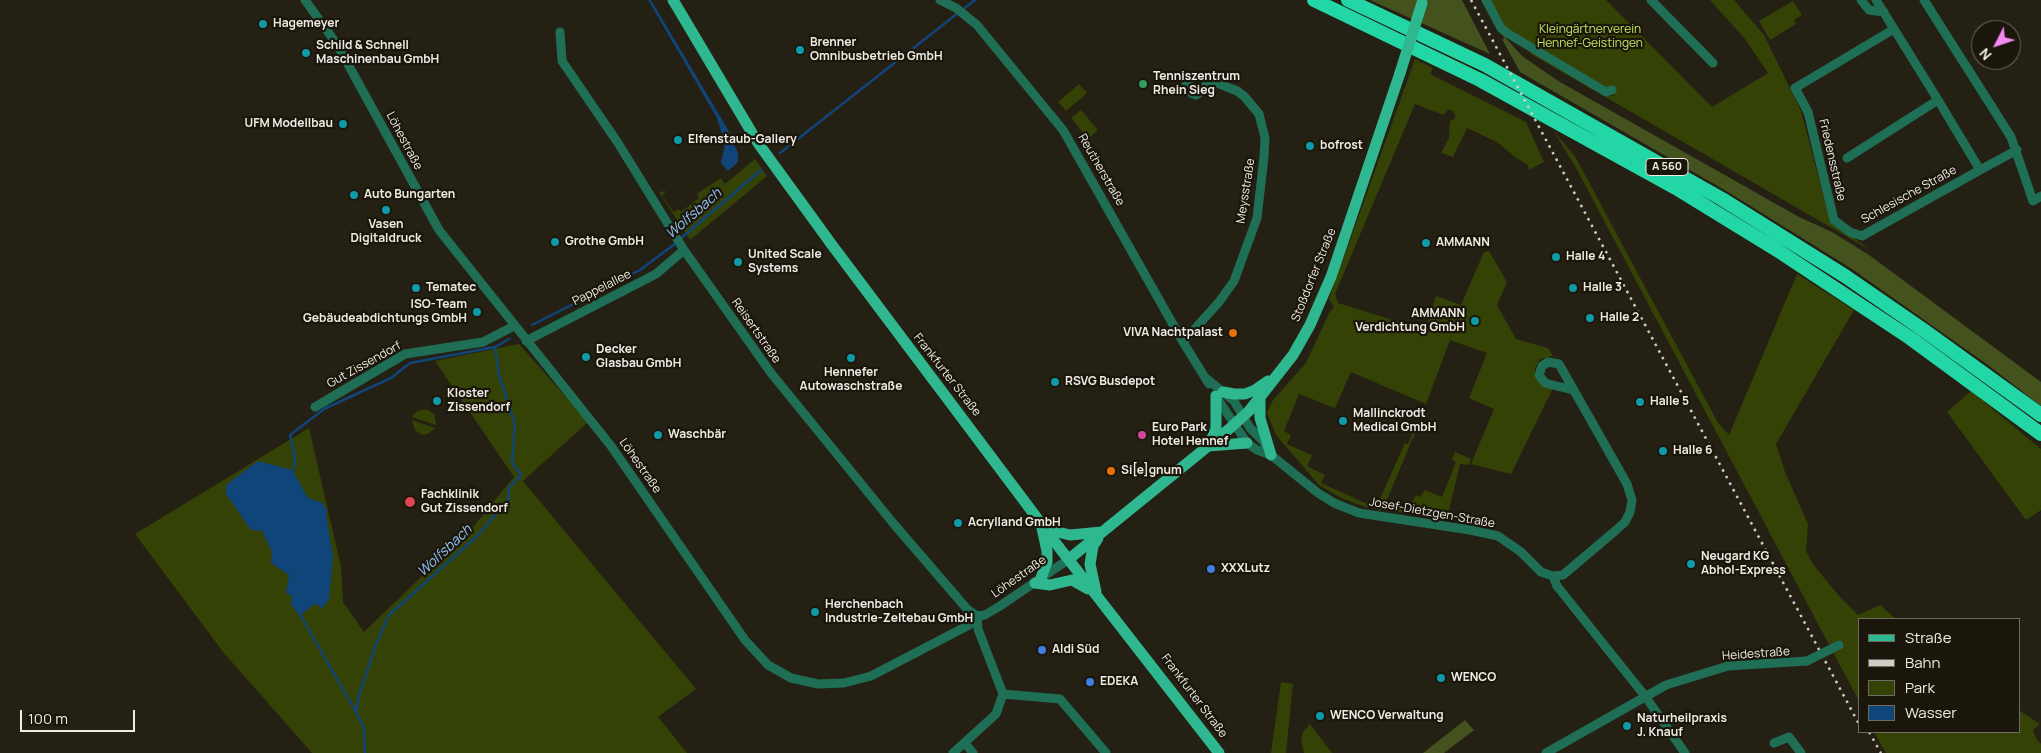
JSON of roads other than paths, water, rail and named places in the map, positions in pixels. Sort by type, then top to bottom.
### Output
[{"type":"highway","name":"A 560","points":[[1314,0],[1488,85],[1676,188],[1777,250],[1870,311],[2041,434]]},
{"type":"highway","name":"A 560","points":[[1348,0],[1485,65],[1722,199],[1845,276],[2041,415]]},
{"type":"main road","name":"Frankfurter Straße","points":[[673,0],[766,154],[900,337],[1097,596],[1220,753]]},
{"type":"main road","name":"Stoßdorfer Straße","points":[[1069,559],[1238,420],[1281,371],[1300,343],[1324,294],[1400,73],[1422,1]]},
{"type":"main road","points":[[1247,443],[1208,446],[1216,429],[1219,394],[1234,394],[1255,390],[1281,371]]},
{"type":"main road","points":[[1260,397],[1260,418],[1271,455]]},
{"type":"main road","points":[[1097,596],[1083,585],[1072,580],[1050,584],[1038,580],[1047,562],[1043,525],[1070,535],[1102,532]]},
{"type":"main road","points":[[1097,596],[1090,564],[1093,546],[1102,532]]},
{"type":"street","name":"Löhestraße","points":[[305,0],[338,46],[435,223],[514,326],[611,446],[745,640],[768,666],[791,678],[818,684],[844,683],[871,676],[969,625],[977,616],[985,615],[1069,559]]},
{"type":"street","name":"Reutherstraße","points":[[940,0],[956,8],[977,25],[1064,130],[1183,342],[1207,379],[1238,420],[1247,443]]},
{"type":"street","points":[[1486,0],[1501,28],[1507,33],[1606,92],[1612,90]]},
{"type":"street","points":[[1651,0],[1714,62]]},
{"type":"street","points":[[1861,0],[1869,10],[1884,12]]},
{"type":"street","points":[[1876,0],[1980,170]]},
{"type":"street","points":[[1924,0],[2017,150],[2033,201],[2041,196]]},
{"type":"street","name":"Friedensstraße","points":[[1850,232],[1834,220],[1808,112],[1795,88],[1894,29]]},
{"type":"street","name":"Reisertstraße","points":[[560,32],[562,61],[618,143],[680,244],[771,373],[910,542],[968,610],[977,616]]},
{"type":"street","name":"Meysstraße","points":[[1183,342],[1219,302],[1234,281],[1257,218],[1264,157],[1265,138],[1259,114],[1254,106],[1237,91],[1210,80]]},
{"type":"street","points":[[1847,158],[1938,100]]},
{"type":"street","name":"Schlesische Straße","points":[[1850,232],[1862,236],[2017,150]]},
{"type":"street","name":"Pappelallee","points":[[526,341],[656,274],[680,244]]},
{"type":"street","name":"Gut Zissendorf","points":[[315,407],[405,354],[483,342],[514,326]]},
{"type":"street","points":[[1573,390],[1627,484],[1632,500],[1630,512],[1625,522],[1563,575],[1553,576],[1557,586],[1645,696],[1685,753]]},
{"type":"street","name":"Josef-Dietzgen-Straße","points":[[1238,420],[1263,440],[1271,455],[1318,493],[1334,503],[1358,513],[1498,536],[1521,552],[1541,572],[1553,576]]},
{"type":"street","points":[[1247,443],[1257,450],[1271,455]]},
{"type":"street","points":[[954,753],[996,714],[1003,694],[978,629],[977,616]]},
{"type":"street","name":"Heidestraße","points":[[1546,753],[1666,685],[1728,666],[1808,662],[1839,645]]},
{"type":"street","points":[[1003,694],[1060,699],[1106,753]]},
{"type":"street","points":[[1774,743],[1789,736],[1801,753]]},
{"type":"street","points":[[965,743],[973,753]]},
{"type":"water","points":[[648,0],[651,0],[727,128],[738,153],[738,162],[728,171],[721,163],[725,144],[717,118]]},
{"type":"water","points":[[258,461],[292,470],[308,498],[321,502],[327,510],[333,557],[329,599],[322,609],[317,604],[312,606],[303,613],[301,618],[291,604],[292,596],[286,593],[289,575],[271,563],[272,552],[262,531],[251,530],[226,494],[226,485]]},
{"type":"waterway","name":"Wolfsbach","points":[[962,10],[975,0]]},
{"type":"waterway","name":"Wolfsbach","points":[[780,153],[958,13]]},
{"type":"waterway","name":"Wolfsbach","points":[[680,239],[761,170]]},
{"type":"waterway","name":"Wolfsbach","points":[[532,325],[640,270],[676,243]]},
{"type":"waterway","name":"Wolfsbach","points":[[365,753],[364,728],[356,712],[359,696],[375,647],[389,615],[476,537],[508,500],[509,488],[521,475],[512,462],[515,424],[499,376],[495,347],[509,339]]},
{"type":"waterway","points":[[293,473],[295,458],[290,435],[324,409],[391,378],[410,363],[495,347]]},
{"type":"waterway","points":[[301,616],[356,712]]},
{"type":"railway","points":[[1471,0],[1858,722]]},
{"type":"railway","points":[[1870,733],[1881,753]]},
{"type":"place","name":"Hagemeyer","points":[[263,24]]},
{"type":"place","name":"Brenner Omnibusbetrieb GmbH","points":[[800,50]]},
{"type":"place","name":"Schild & Schnell Maschinenbau GmbH","points":[[306,53]]},
{"type":"place","name":"Tenniszentrum Rhein Sieg","points":[[1143,84]]},
{"type":"place","name":"UFM Modellbau","points":[[343,124]]},
{"type":"place","name":"Elfenstaub-Gallery","points":[[678,140]]},
{"type":"place","name":"bofrost","points":[[1310,146]]},
{"type":"place","name":"Auto Bungarten","points":[[354,195]]},
{"type":"place","name":"Vasen Digitaldruck","points":[[386,210]]},
{"type":"place","name":"Grothe GmbH","points":[[555,242]]},
{"type":"place","name":"AMMANN","points":[[1426,243]]},
{"type":"place","name":"Halle 4","points":[[1556,257]]},
{"type":"place","name":"United Scale Systems","points":[[738,262]]},
{"type":"place","name":"Tematec","points":[[416,288]]},
{"type":"place","name":"Halle 3","points":[[1573,288]]},
{"type":"place","name":"ISO-Team Gebäudeabdichtungs GmbH","points":[[477,312]]},
{"type":"place","name":"Halle 2","points":[[1590,318]]},
{"type":"place","name":"AMMANN Verdichtung GmbH","points":[[1475,321]]},
{"type":"place","name":"VIVA Nachtpalast","points":[[1233,333]]},
{"type":"place","name":"Decker Glasbau GmbH","points":[[586,357]]},
{"type":"place","name":"Hennefer Autowaschstraße","points":[[851,358]]},
{"type":"place","name":"RSVG Busdepot","points":[[1055,382]]},
{"type":"place","name":"Kloster Zissendorf","points":[[437,401]]},
{"type":"place","name":"Halle 5","points":[[1640,402]]},
{"type":"place","name":"Mallinckrodt Medical GmbH","points":[[1343,421]]},
{"type":"place","name":"Waschbär","points":[[658,435]]},
{"type":"place","name":"Euro Park Hotel Hennef","points":[[1142,435]]},
{"type":"place","name":"Halle 6","points":[[1663,451]]},
{"type":"place","name":"Si[e]gnum","points":[[1111,471]]},
{"type":"place","name":"Fachklinik Gut Zissendorf","points":[[410,502]]},
{"type":"place","name":"Acrylland GmbH","points":[[958,523]]},
{"type":"place","name":"Neugard KG Abhol-Express","points":[[1691,564]]},
{"type":"place","name":"XXXLutz","points":[[1211,569]]},
{"type":"place","name":"Herchenbach Industrie-Zeltebau GmbH","points":[[815,612]]},
{"type":"place","name":"Aldi Süd","points":[[1042,650]]},
{"type":"place","name":"WENCO","points":[[1441,678]]},
{"type":"place","name":"EDEKA","points":[[1090,682]]},
{"type":"place","name":"WENCO Verwaltung","points":[[1320,716]]},
{"type":"place","name":"Naturheilpraxis J. Knauf","points":[[1627,726]]},
{"type":"park label","name":"Kleingärtnerverein Hennef-Geistingen","points":[[1590,37]]}]
